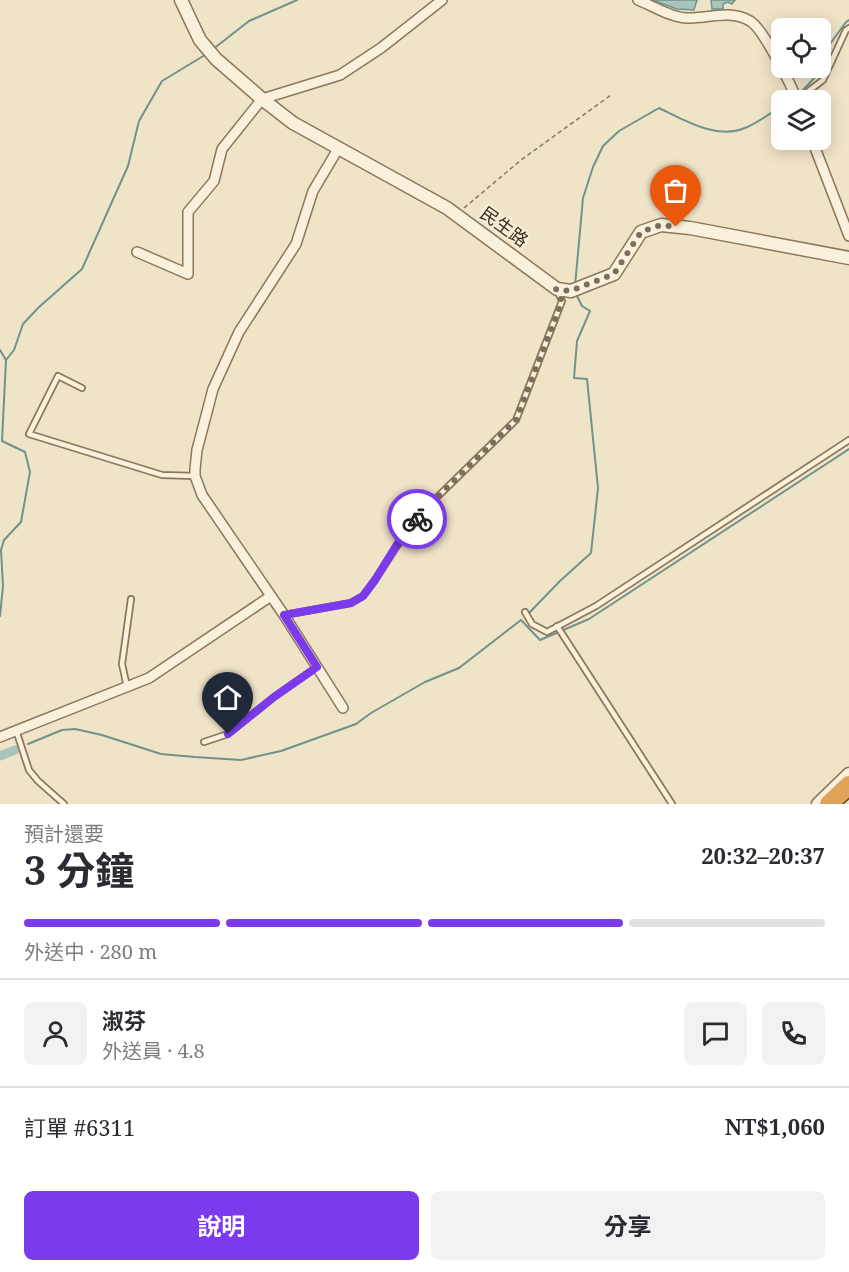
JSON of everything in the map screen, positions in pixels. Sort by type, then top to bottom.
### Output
[{"type":"highway","points":[[829,804],[849,785]]},
{"type":"highway","points":[[846,804],[849,801]]},
{"type":"street","name":"民生路","points":[[180,0],[210,52],[262,99],[293,123],[457,214],[556,289],[570,291],[614,274],[641,232],[661,225],[849,258]]},
{"type":"street","points":[[137,252],[188,274],[188,212],[213,181],[222,149],[262,99],[340,75],[381,48],[442,0]]},
{"type":"street","points":[[638,0],[686,18],[712,14],[742,17],[752,21],[793,90]]},
{"type":"street","points":[[338,149],[313,191],[296,244],[239,332],[213,389],[197,450],[195,476],[202,495],[284,615],[343,708]]},
{"type":"street","points":[[816,150],[849,236]]},
{"type":"street","points":[[0,737],[149,678],[271,596]]},
{"type":"street","points":[[818,804],[849,774]]},
{"type":"lane","points":[[810,90],[823,80],[849,28]]},
{"type":"lane","points":[[284,615],[351,603],[363,596],[396,546],[426,508],[516,420],[562,301],[556,289]]},
{"type":"lane","points":[[82,388],[58,376],[29,434],[162,475],[195,476]]},
{"type":"lane","points":[[525,612],[532,624],[547,632],[596,606],[849,440]]},
{"type":"lane","points":[[127,687],[122,664],[131,599]]},
{"type":"lane","points":[[557,626],[672,804]]},
{"type":"lane","points":[[204,742],[228,734],[274,697],[317,667]]},
{"type":"lane","points":[[16,730],[29,770],[64,804]]},
{"type":"path","points":[[457,214],[521,160],[611,95]]},
{"type":"water","points":[[652,0],[697,0],[694,10],[677,9]]},
{"type":"water","points":[[711,0],[735,0],[732,4],[728,2],[723,4],[723,9],[712,9]]},
{"type":"waterway","points":[[212,50],[249,21],[297,0]]},
{"type":"waterway","points":[[803,90],[820,72],[830,44],[849,20]]},
{"type":"waterway","points":[[0,616],[3,586],[1,550],[4,540],[21,522],[30,472],[25,452],[2,441],[6,360],[14,350],[23,324],[82,269],[128,166],[139,121],[162,81],[205,55]]},
{"type":"waterway","points":[[575,286],[583,198],[603,146],[619,131],[659,108],[700,127],[723,132],[745,128],[771,113]]},
{"type":"waterway","points":[[530,612],[591,553],[598,488],[587,379],[574,378],[577,341],[590,311],[582,306],[576,294]]},
{"type":"waterway","points":[[0,350],[6,360]]},
{"type":"waterway","points":[[28,744],[62,730],[75,729],[161,754],[241,760],[281,751],[356,724],[425,682],[459,668],[521,620],[540,640],[589,619],[849,449]]},
{"type":"waterway","points":[[0,756],[15,750]]},
{"type":"way so far","points":[[417,519],[516,420],[562,301],[556,289],[570,291],[614,274],[641,232],[661,225],[676,227]]},
{"type":"route","points":[[228,734],[274,697],[317,667],[284,615],[351,603],[363,596],[417,519]]}]
